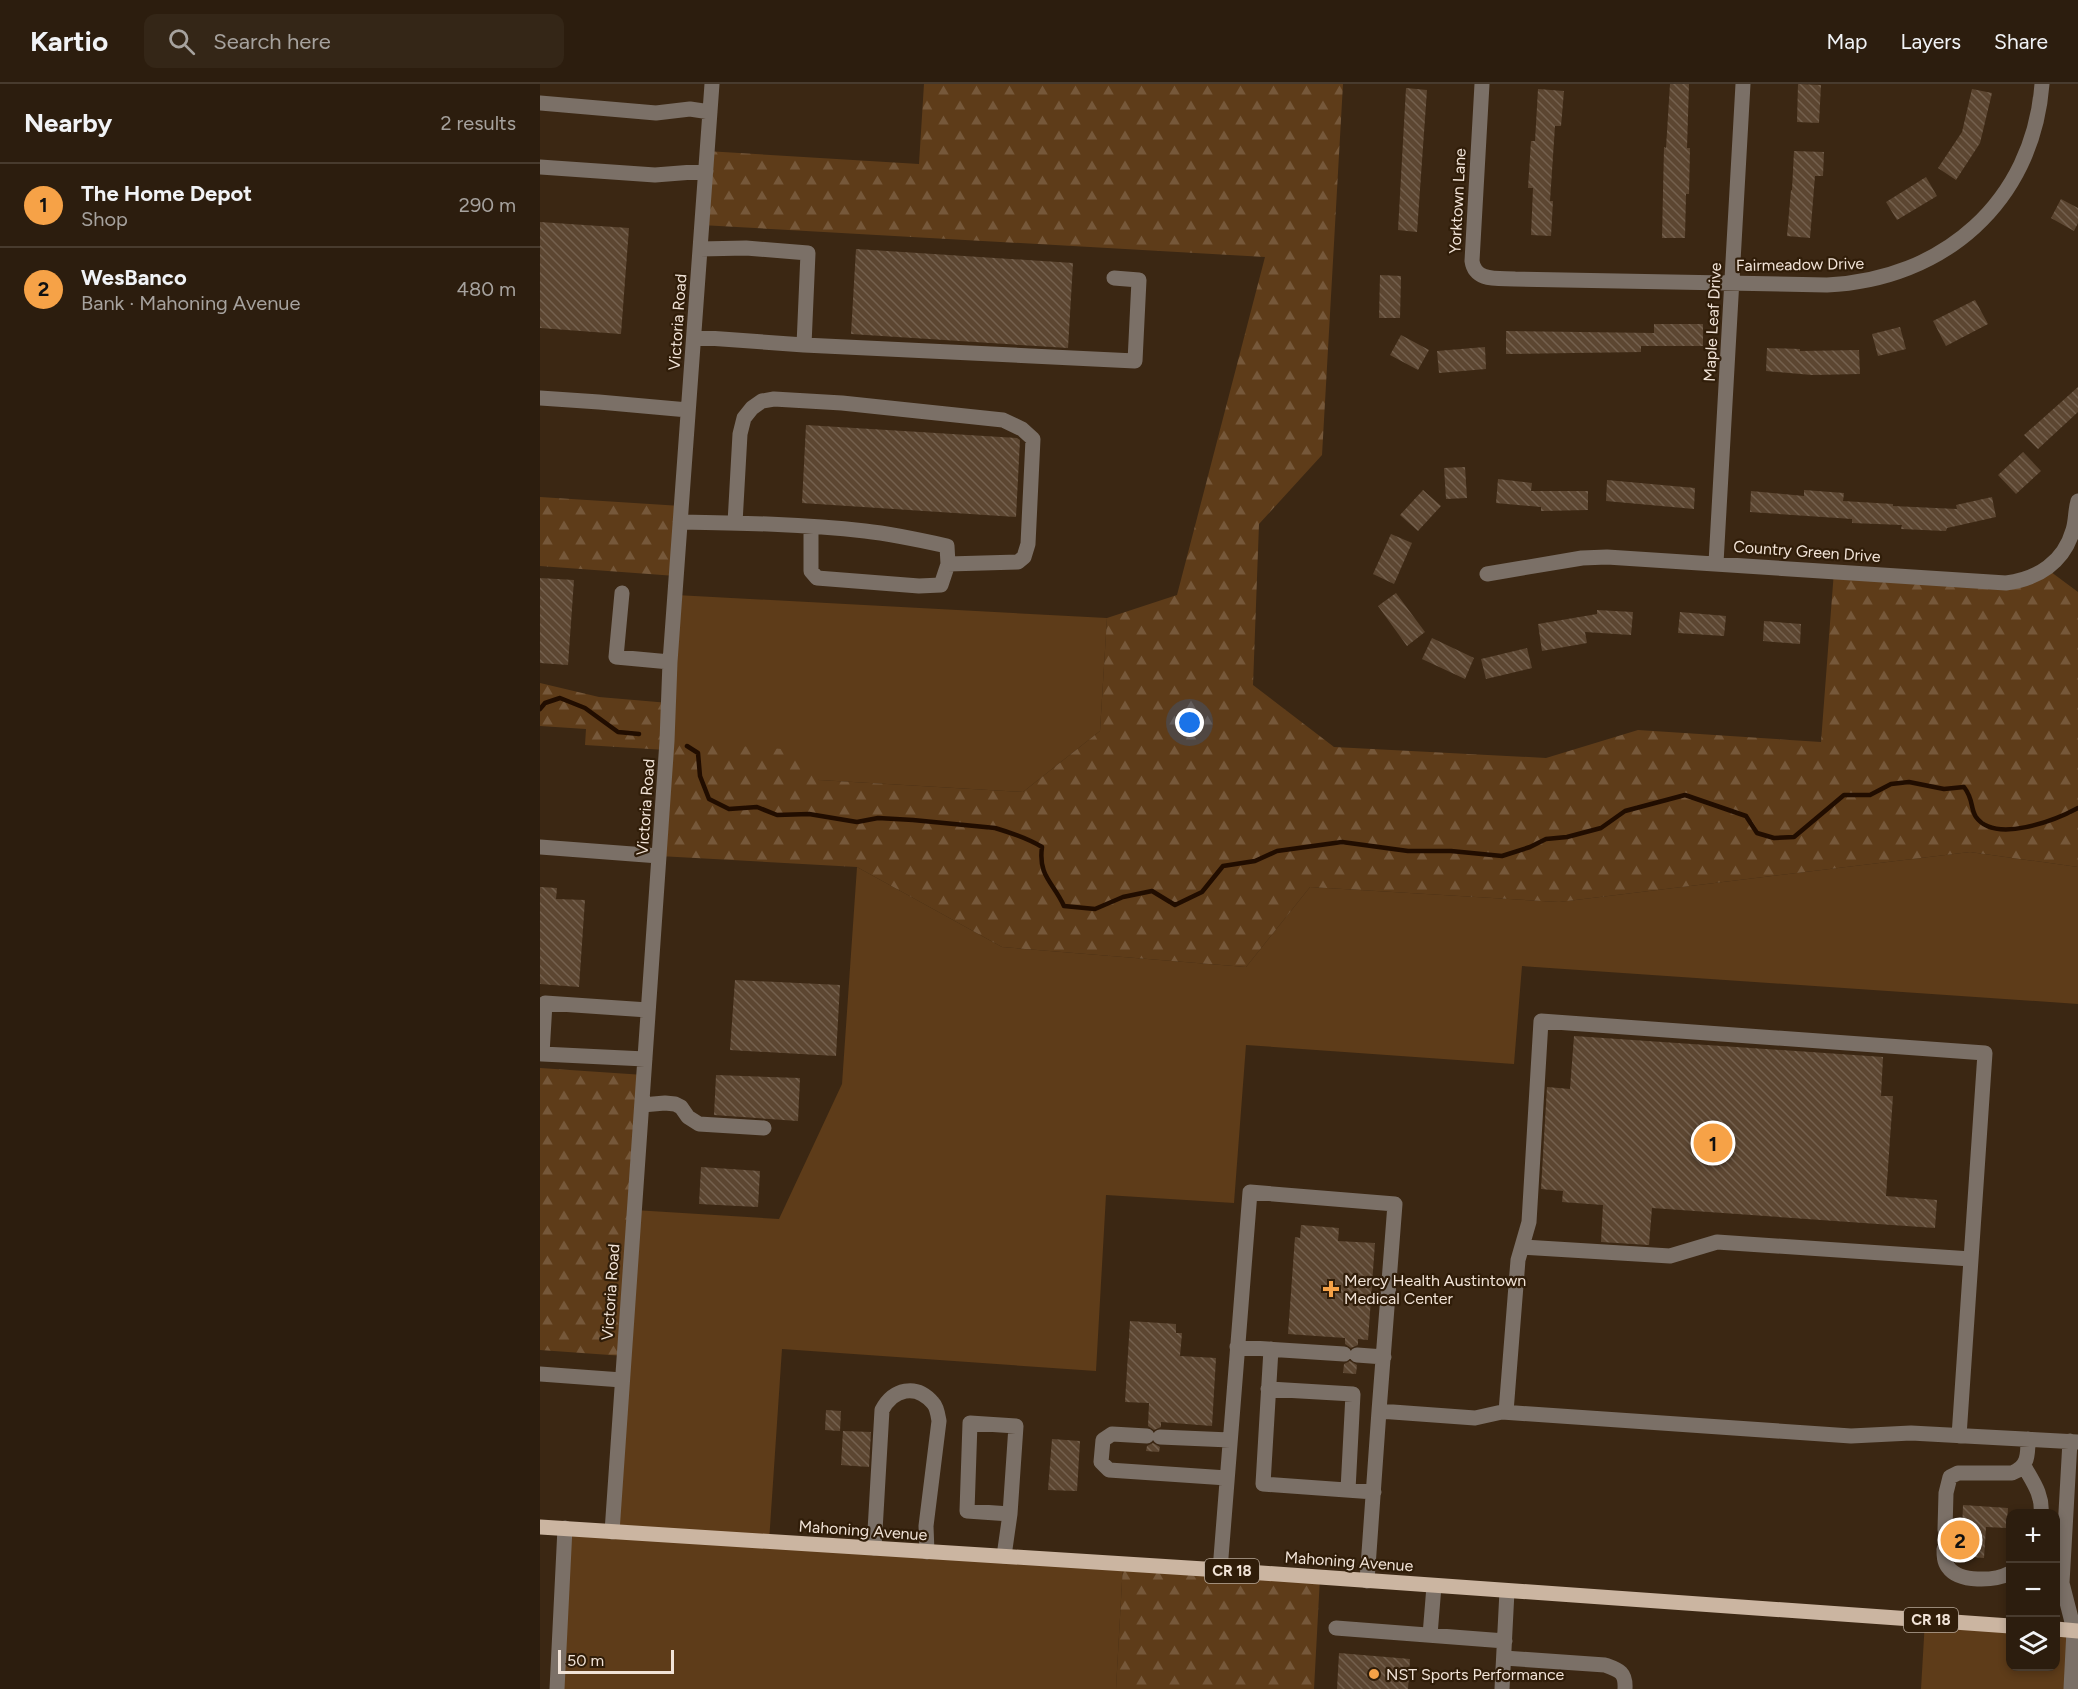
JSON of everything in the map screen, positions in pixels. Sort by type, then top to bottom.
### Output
[{"type":"main road","name":"Mahoning Avenue","points":[[540,1527],[1220,1570],[2006,1626]]},
{"type":"main road","points":[[2060,1629],[2077,1627]]},
{"type":"street","name":"Victoria Road","points":[[612,1532],[659,856],[670,663],[712,84]]},
{"type":"street","name":"Yorktown Lane","points":[[1482,84],[1473,268],[1484,277],[1594,280]]},
{"type":"street","name":"Maple Leaf Drive","points":[[1716,563],[1743,84]]},
{"type":"street","name":"Fairmeadow Drive","points":[[1594,280],[1827,285],[1866,282],[1911,269],[1945,251],[1977,225],[2011,183],[2035,126],[2042,84]]},
{"type":"street","points":[[540,104],[656,113],[690,109],[710,112]]},
{"type":"street","points":[[540,167],[655,175],[706,171]]},
{"type":"street","points":[[700,249],[746,248],[808,253],[804,345]]},
{"type":"street","points":[[694,337],[804,345],[1135,361],[1139,280],[1114,278]]},
{"type":"street","points":[[540,398],[688,410]]},
{"type":"street","points":[[735,523],[744,418],[762,400],[842,403],[1003,420],[1022,429],[1033,440],[1028,544],[1024,557],[1018,562],[948,564]]},
{"type":"street","name":"Country Green Drive","points":[[1487,574],[1582,558],[1607,557],[2006,583],[2037,575],[2057,560],[2067,547],[2078,501]]},
{"type":"street","points":[[680,522],[811,526],[866,531],[947,546],[948,564],[941,585],[817,578],[811,571],[811,526]]},
{"type":"street","points":[[622,593],[616,657],[670,663]]},
{"type":"street","points":[[540,848],[659,856]]},
{"type":"street","points":[[645,1059],[541,1054],[545,1003],[648,1010]]},
{"type":"street","points":[[1506,1412],[1518,1260],[1529,1222],[1542,1021],[1985,1053],[1959,1436]]},
{"type":"street","points":[[642,1105],[675,1104],[681,1107],[688,1118],[699,1124],[764,1128]]},
{"type":"street","points":[[1220,1570],[1250,1192],[1395,1204],[1367,1581]]},
{"type":"street","points":[[1522,1246],[1670,1256],[1717,1242],[1971,1259]]},
{"type":"street","points":[[1237,1347],[1384,1357]]},
{"type":"street","points":[[1271,1349],[1263,1484],[1374,1492]]},
{"type":"street","points":[[540,1374],[622,1380]]},
{"type":"street","points":[[1268,1389],[1353,1394],[1348,1490]]},
{"type":"street","points":[[874,1548],[882,1410],[895,1393],[908,1391],[923,1394],[935,1404],[939,1421],[926,1526],[927,1552]]},
{"type":"street","points":[[1379,1411],[1475,1418],[1506,1412],[1851,1436],[1907,1433],[2074,1441],[2062,1583],[2077,1627],[2072,1689]]},
{"type":"street","points":[[1004,1556],[1010,1514],[1016,1425],[970,1423],[967,1511],[1010,1514]]},
{"type":"street","points":[[1227,1478],[1109,1470],[1101,1462],[1102,1440],[1112,1434],[1230,1440]]},
{"type":"street","points":[[1945,1530],[1946,1493],[1950,1477],[1958,1473],[2012,1473],[2024,1466],[2028,1439]]},
{"type":"street","points":[[2024,1466],[2038,1490],[2042,1509]]},
{"type":"street","points":[[557,1689],[566,1528]]},
{"type":"street","points":[[1944,1549],[1947,1567],[1955,1573],[1980,1580],[1992,1580],[2006,1575]]},
{"type":"street","points":[[1430,1635],[1434,1586]]},
{"type":"street","points":[[1502,1689],[1507,1591]]},
{"type":"street","points":[[1336,1628],[1505,1641]]},
{"type":"street","points":[[1504,1658],[1605,1665],[1620,1670],[1626,1680],[1625,1689]]},
{"type":"green space","points":[[924,84],[1343,84],[1322,455],[1259,524],[1253,685],[1334,747],[1546,758],[1638,730],[1821,742],[1834,571],[2006,583],[2047,569],[2078,592],[2078,867],[1970,852],[1559,902],[1310,887],[1246,967],[1002,947],[857,867],[659,856],[666,750],[585,745],[586,729],[540,726],[540,683],[599,697],[669,703],[668,741],[796,750],[819,780],[1023,792],[1100,731],[1107,618],[1177,595],[1265,257],[701,225],[706,151],[919,164]]},
{"type":"green space","points":[[540,497],[681,506],[676,576],[540,566]]},
{"type":"green space","points":[[676,595],[1107,618],[1100,731],[1023,792],[819,780],[667,741]]},
{"type":"green space","points":[[1970,852],[2078,867],[2078,1004],[1522,966],[1514,1064],[1246,1045],[1234,1203],[1106,1195],[1096,1371],[782,1349],[769,1542],[1123,1564],[1116,1689],[557,1689],[565,1528],[611,1532],[634,1210],[779,1219],[842,1084],[857,867],[1002,947],[1246,967],[1310,887],[1559,902]]},
{"type":"green space","points":[[540,1068],[644,1075],[624,1356],[540,1350]]},
{"type":"green space","points":[[1123,1564],[1320,1577],[1314,1689],[1116,1689]]},
{"type":"green space","points":[[1925,1620],[2006,1626],[2006,1671],[2060,1671],[2060,1629],[2074,1630],[2071,1689],[1921,1689]]},
{"type":"building","points":[[1670,84],[1689,84],[1687,148],[1690,148],[1689,194],[1686,194],[1685,238],[1662,238],[1664,147],[1666,148]]},
{"type":"building","points":[[1798,84],[1821,85],[1819,123],[1797,122]]},
{"type":"building","points":[[1406,88],[1427,90],[1417,232],[1398,230]]},
{"type":"building","points":[[1538,89],[1564,91],[1561,126],[1555,126],[1550,201],[1553,201],[1551,236],[1531,235],[1533,188],[1528,188],[1531,141],[1535,141]]},
{"type":"building","points":[[1972,89],[1992,93],[1980,143],[1956,180],[1938,168],[1962,132]]},
{"type":"building","points":[[1794,151],[1824,152],[1823,176],[1815,176],[1810,238],[1787,236]]},
{"type":"building","points":[[1926,177],[1937,196],[1897,220],[1886,202]]},
{"type":"building","points":[[2061,199],[2078,208],[2078,223],[2074,231],[2051,218]]},
{"type":"building","points":[[540,222],[629,228],[621,334],[540,328]]},
{"type":"building","points":[[856,249],[1073,263],[1068,348],[851,334]]},
{"type":"building","points":[[1380,275],[1401,276],[1400,318],[1379,318]]},
{"type":"building","points":[[1975,300],[1988,324],[1946,346],[1933,321]]},
{"type":"building","points":[[1654,324],[1703,324],[1703,346],[1641,346],[1641,352],[1506,354],[1506,331],[1654,333]]},
{"type":"building","points":[[1900,327],[1906,349],[1878,356],[1872,334]]},
{"type":"building","points":[[1401,335],[1429,350],[1418,370],[1390,355]]},
{"type":"building","points":[[1485,347],[1486,369],[1439,373],[1437,351]]},
{"type":"building","points":[[1767,348],[1800,349],[1800,351],[1859,350],[1860,374],[1812,375],[1766,371]]},
{"type":"building","points":[[2078,387],[2078,412],[2038,449],[2024,435]]},
{"type":"building","points":[[806,425],[1017,438],[1020,440],[1016,517],[802,503]]},
{"type":"building","points":[[2023,452],[2041,471],[2016,494],[1998,475]]},
{"type":"building","points":[[1465,467],[1467,498],[1446,499],[1444,468]]},
{"type":"building","points":[[1498,479],[1532,483],[1531,491],[1588,491],[1588,510],[1541,511],[1541,507],[1496,503]]},
{"type":"building","points":[[1607,480],[1695,488],[1694,509],[1606,501]]},
{"type":"building","points":[[1423,490],[1441,506],[1418,531],[1400,515]]},
{"type":"building","points":[[1804,490],[1844,493],[1843,501],[1957,509],[1956,505],[1992,497],[1996,517],[1947,528],[1946,531],[1901,529],[1902,525],[1852,523],[1852,519],[1750,512],[1751,491],[1804,496]]},
{"type":"building","points":[[1391,534],[1412,543],[1394,584],[1373,574]]},
{"type":"building","points":[[540,578],[574,580],[568,665],[540,663]]},
{"type":"building","points":[[1396,593],[1425,632],[1407,646],[1378,606]]},
{"type":"building","points":[[1597,610],[1633,612],[1631,635],[1585,632],[1587,643],[1542,651],[1538,624],[1597,614]]},
{"type":"building","points":[[1680,612],[1726,616],[1724,636],[1678,633]]},
{"type":"building","points":[[1764,621],[1801,624],[1800,644],[1763,641]]},
{"type":"building","points":[[1432,638],[1474,658],[1465,679],[1422,659]]},
{"type":"building","points":[[1527,648],[1532,668],[1486,679],[1481,659]]},
{"type":"building","points":[[540,887],[557,888],[556,899],[585,900],[579,987],[540,984]]},
{"type":"building","points":[[735,980],[840,985],[836,1056],[730,1050]]},
{"type":"building","points":[[1574,1036],[1883,1057],[1881,1096],[1893,1096],[1886,1196],[1937,1200],[1935,1228],[1652,1208],[1649,1245],[1601,1242],[1603,1205],[1562,1202],[1563,1191],[1541,1189],[1547,1087],[1570,1089]]},
{"type":"building","points":[[716,1075],[800,1078],[798,1121],[714,1115]]},
{"type":"building","points":[[701,1167],[760,1171],[758,1207],[699,1204]]},
{"type":"building","name":"Mercy Health Austintown Medical Center","points":[[1301,1225],[1339,1228],[1338,1241],[1375,1243],[1368,1340],[1358,1339],[1358,1345],[1351,1348],[1345,1344],[1345,1338],[1288,1334],[1295,1237],[1300,1238]]},
{"type":"building","points":[[1130,1321],[1176,1324],[1176,1333],[1182,1333],[1180,1356],[1216,1358],[1212,1426],[1161,1422],[1161,1427],[1154,1430],[1148,1426],[1149,1403],[1125,1402]]},
{"type":"building","points":[[1350,1361],[1357,1365],[1356,1374],[1343,1373],[1344,1364]]},
{"type":"building","points":[[826,1410],[841,1411],[840,1431],[825,1430]]},
{"type":"building","points":[[843,1431],[871,1432],[869,1467],[841,1465]]},
{"type":"building","points":[[1052,1439],[1080,1441],[1077,1491],[1048,1490]]},
{"type":"building","points":[[1153,1443],[1160,1447],[1159,1452],[1146,1451],[1147,1446]]},
{"type":"building","points":[[1963,1505],[2008,1508],[2006,1509],[2006,1528],[1986,1527],[1984,1558],[1960,1556],[1960,1550],[1954,1550],[1952,1544],[1946,1540],[1953,1536],[1955,1531],[1962,1531]]},
{"type":"building","name":"NST Sports Performance","points":[[1339,1653],[1410,1659],[1408,1689],[1337,1689]]},
{"type":"waterway","points":[[540,709],[545,703],[560,698],[585,708],[618,732],[639,734]]},
{"type":"waterway","points":[[687,746],[698,753],[700,776],[709,799],[729,809],[757,807],[777,815],[809,814],[857,822],[878,818],[913,820],[995,828],[1042,847],[1044,872],[1064,906],[1095,909],[1123,897],[1152,891],[1175,905],[1202,892],[1223,866],[1255,861],[1277,851],[1342,842],[1408,851],[1451,851],[1502,856],[1546,839],[1567,837],[1601,828],[1625,811],[1685,795],[1746,816],[1757,833],[1774,838],[1794,837],[1844,795],[1870,795],[1891,784],[1909,782],[1944,789],[1964,787],[1976,817],[1985,825],[1997,829],[2026,827],[2078,808]]},
{"type":"place","name":"The Home Depot","points":[[1713,1143]]},
{"type":"place","name":"Mercy Health Austintown Medical Center","points":[[1331,1289]]},
{"type":"place","name":"WesBanco","points":[[1960,1540]]},
{"type":"place","name":"NST Sports Performance","points":[[1374,1674]]}]
